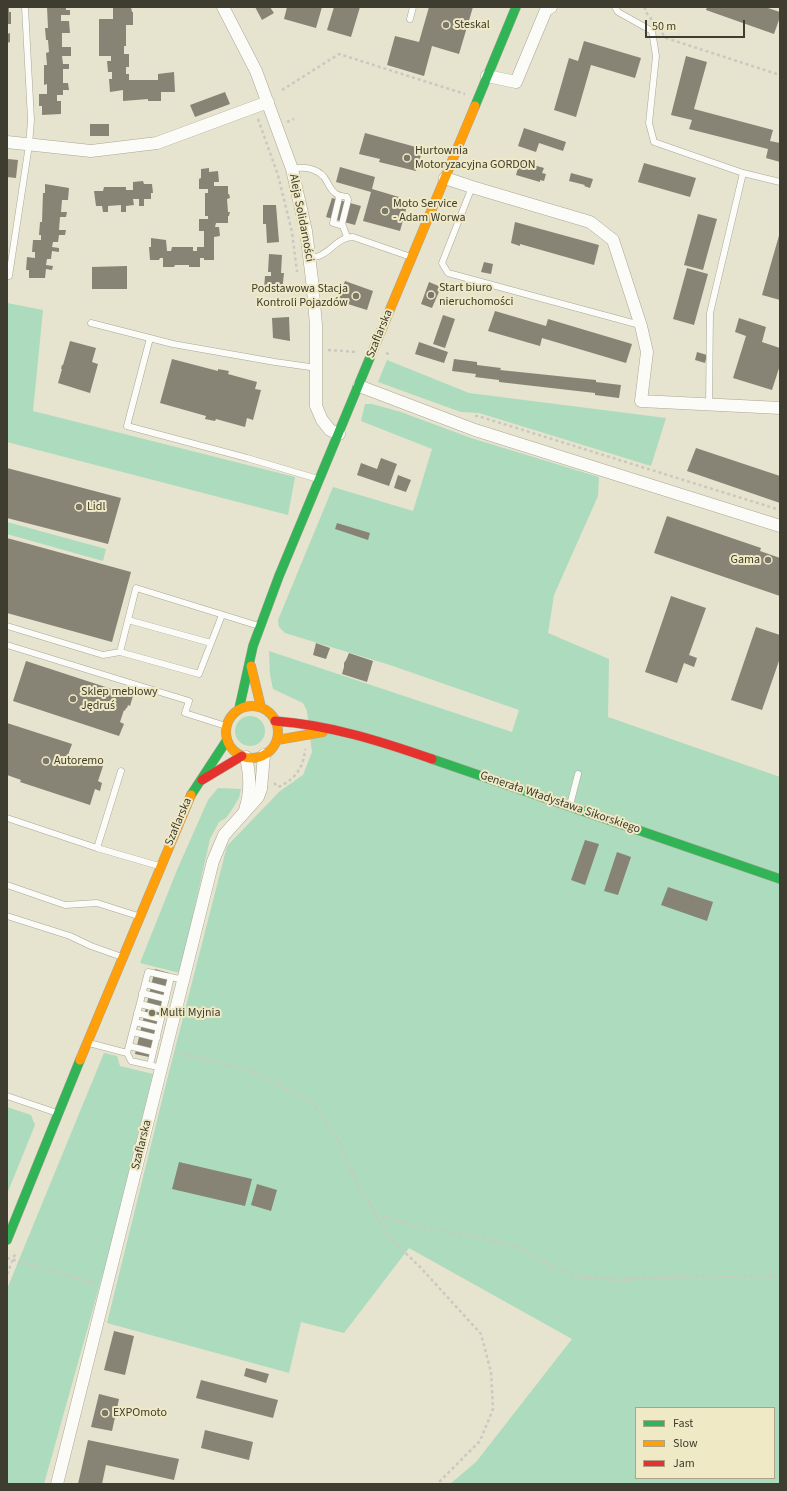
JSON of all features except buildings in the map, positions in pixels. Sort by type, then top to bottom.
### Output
[{"type":"street","name":"Aleja Solidarności","points":[[224,7],[256,71],[292,169],[300,204],[309,258],[314,305],[317,368],[315,394],[316,406],[322,420],[330,430],[339,434]]},
{"type":"street","name":"Szaflarska","points":[[239,709],[250,662],[252,646],[279,576],[516,7]]},
{"type":"street","points":[[488,76],[516,82],[546,10],[551,7]]},
{"type":"street","points":[[7,142],[92,151],[157,143],[268,102]]},
{"type":"street","points":[[445,178],[590,222],[613,240],[641,326],[647,352],[641,401],[709,405],[779,406]]},
{"type":"street","points":[[359,386],[475,430],[780,526]]},
{"type":"street","name":"Szaflarska","points":[[250,662],[261,707]]},
{"type":"street","points":[[246,706],[261,707],[272,715],[277,727],[277,740],[274,746],[264,755],[258,757],[244,757],[230,746],[227,740],[226,726],[233,713],[239,709],[246,706]]},
{"type":"street","name":"Generała Władysława Sikorskiego","points":[[275,721],[298,723],[339,730],[380,741],[780,879]]},
{"type":"street","name":"Generała Władysława Sikorskiego","points":[[277,740],[339,730]]},
{"type":"street","name":"Szaflarska","points":[[7,1240],[187,803],[227,740]]},
{"type":"street","name":"Szaflarska","points":[[57,1484],[107,1287],[156,1067],[167,1049],[213,861],[224,835],[258,797],[261,789],[264,755]]},
{"type":"street","name":"Szaflarska","points":[[199,782],[244,757],[250,780],[249,797],[243,815]]},
{"type":"lane","points":[[9,276],[29,145],[31,120],[25,7]]},
{"type":"lane","points":[[410,19],[412,7]]},
{"type":"lane","points":[[614,7],[618,12],[652,31],[656,56],[649,123],[654,142],[743,173],[780,182]]},
{"type":"lane","points":[[292,169],[298,167],[315,170],[323,176],[333,191],[338,195],[347,197],[348,200],[342,224],[347,238]]},
{"type":"lane","points":[[709,405],[710,313],[743,173]]},
{"type":"lane","points":[[472,187],[442,263],[448,272],[641,326]]},
{"type":"lane","points":[[338,195],[339,198],[333,223],[343,226]]},
{"type":"lane","points":[[309,258],[320,256],[347,238],[353,238],[412,258]]},
{"type":"lane","points":[[92,323],[173,344],[317,368]]},
{"type":"lane","points":[[150,338],[127,426],[247,458],[320,480]]},
{"type":"lane","points":[[120,652],[136,588],[260,627]]},
{"type":"lane","points":[[7,626],[103,655],[120,652],[199,674],[222,615]]},
{"type":"lane","points":[[128,620],[211,644]]},
{"type":"lane","points":[[7,645],[189,701],[185,713],[226,726]]},
{"type":"lane","points":[[97,848],[120,771]]},
{"type":"lane","points":[[569,807],[578,774]]},
{"type":"lane","points":[[7,818],[160,867]]},
{"type":"lane","points":[[7,885],[65,905],[97,904],[140,917]]},
{"type":"lane","points":[[7,916],[70,936],[123,957]]},
{"type":"lane","points":[[171,977],[154,1052],[156,1067],[131,1061],[127,1053],[148,972],[171,977],[184,980]]},
{"type":"lane","points":[[145,984],[168,990]]},
{"type":"lane","points":[[142,993],[166,999]]},
{"type":"lane","points":[[140,1004],[164,1010]]},
{"type":"lane","points":[[137,1013],[161,1019]]},
{"type":"lane","points":[[135,1022],[159,1028]]},
{"type":"lane","points":[[132,1032],[157,1038]]},
{"type":"lane","points":[[88,1043],[127,1053]]},
{"type":"lane","points":[[129,1046],[154,1052]]},
{"type":"lane","points":[[7,1096],[58,1114]]},
{"type":"path","points":[[645,7],[645,11],[655,24]]},
{"type":"path","points":[[658,28],[666,38],[780,74]]},
{"type":"path","points":[[282,90],[339,54],[478,98]]},
{"type":"path","points":[[257,117],[278,175],[292,232],[297,275]]},
{"type":"path","points":[[326,350],[362,353],[371,356]]},
{"type":"path","points":[[473,416],[478,416],[780,510]]},
{"type":"path","points":[[272,781],[278,787],[285,784],[292,778],[303,763],[305,745]]},
{"type":"path","points":[[167,1049],[254,1072],[312,1102],[338,1139],[358,1185],[392,1240],[481,1334],[491,1372],[493,1409],[480,1441],[437,1484]]},
{"type":"path","points":[[376,1215],[417,1227],[474,1236],[519,1248],[559,1270],[580,1277],[618,1280],[674,1277],[780,1276]]},
{"type":"path","points":[[7,1258],[107,1287]]},
{"type":"green space","points":[[7,303],[43,310],[33,411],[295,477],[288,515],[7,442]]},
{"type":"green space","points":[[387,360],[469,393],[666,418],[651,466],[479,413],[461,412],[378,382]]},
{"type":"green space","points":[[365,404],[372,404],[401,412],[471,438],[599,477],[598,496],[554,595],[548,633],[609,659],[608,717],[780,777],[780,1484],[450,1484],[476,1462],[572,1339],[409,1248],[344,1333],[301,1322],[289,1373],[107,1323],[227,846],[280,791],[303,775],[312,752],[307,711],[303,703],[273,689],[270,675],[269,651],[512,732],[519,710],[390,665],[285,633],[279,627],[278,620],[333,487],[413,511],[432,449],[361,421]]},
{"type":"green space","points":[[7,522],[106,549],[103,561],[7,534]]},
{"type":"green space","points":[[250,716],[256,717],[264,725],[264,737],[256,745],[250,746],[244,745],[236,737],[235,731],[236,725],[244,717]]},
{"type":"green space","points":[[218,788],[241,789],[239,798],[231,811],[226,818],[219,822],[210,839],[180,973],[140,963],[177,870],[208,800]]},
{"type":"green space","points":[[104,1053],[117,1056],[120,1066],[153,1074],[107,1259],[44,1484],[7,1484],[7,1289]]},
{"type":"green space","points":[[7,1107],[31,1115],[35,1125],[7,1194]]},
{"type":"traffic: fast","points":[[475,106],[516,7]]},
{"type":"traffic: fast","points":[[239,709],[253,646],[279,576],[381,331]]},
{"type":"traffic: fast","points":[[191,795],[227,740]]},
{"type":"traffic: fast","points":[[432,759],[780,879]]},
{"type":"traffic: fast","points":[[7,1240],[80,1060]]},
{"type":"traffic: slow","points":[[381,331],[475,106]]},
{"type":"traffic: slow","points":[[251,666],[261,707]]},
{"type":"traffic: slow","points":[[252,706],[266,710],[274,718],[278,732],[274,746],[266,754],[252,758],[238,754],[230,746],[226,732],[230,718],[238,710],[252,706]]},
{"type":"traffic: slow","points":[[277,740],[323,732]]},
{"type":"traffic: slow","points":[[80,1060],[191,795]]},
{"type":"traffic: jam","points":[[275,721],[335,730],[393,746],[432,759]]},
{"type":"traffic: jam","points":[[202,780],[242,756]]},
{"type":"place","name":"Steskal","points":[[446,25]]},
{"type":"place","name":"Hurtownia Motoryzacyjna GORDON","points":[[407,158]]},
{"type":"place","name":"Moto Service - Adam Worwa","points":[[385,211]]},
{"type":"place","name":"Start biuro nieruchomości","points":[[431,295]]},
{"type":"place","name":"Podstawowa Stacja Kontroli Pojazdów","points":[[356,296]]},
{"type":"place","name":"Lidl","points":[[79,507]]},
{"type":"place","name":"Gama","points":[[768,560]]},
{"type":"place","name":"Sklep meblowy Jędruś","points":[[73,699]]},
{"type":"place","name":"Autoremo","points":[[46,761]]},
{"type":"place","name":"Multi Myjnia","points":[[152,1013]]},
{"type":"place","name":"EXPOmoto","points":[[105,1413]]}]
